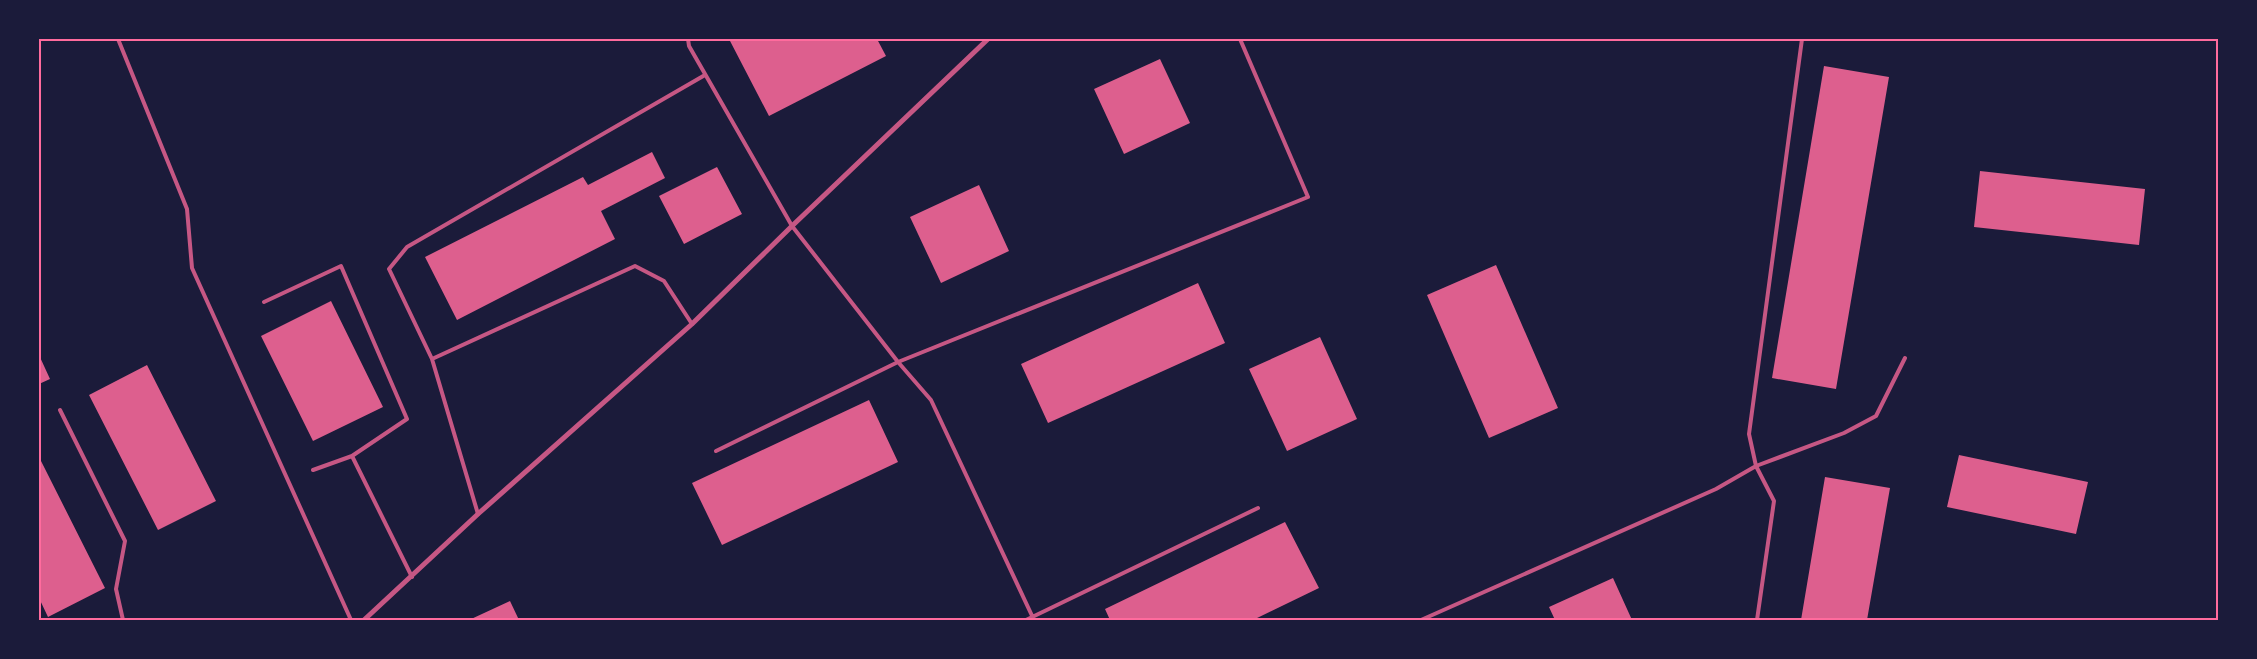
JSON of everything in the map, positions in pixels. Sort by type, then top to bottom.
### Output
[{"type":"street","points":[[364,620],[478,514],[692,324],[988,39]]},
{"type":"lane","points":[[118,39],[187,209],[192,268],[351,620]]},
{"type":"lane","points":[[688,39],[689,46],[792,226],[898,362],[931,400],[1034,619]]},
{"type":"lane","points":[[716,451],[898,362],[1308,197],[1240,39]]},
{"type":"lane","points":[[1757,620],[1774,501],[1756,466],[1749,434],[1802,39]]},
{"type":"lane","points":[[478,514],[432,359],[389,269],[407,247],[706,74]]},
{"type":"lane","points":[[264,302],[341,266],[407,419],[352,456],[313,470]]},
{"type":"lane","points":[[432,359],[635,266],[664,281],[692,324]]},
{"type":"lane","points":[[1421,620],[1716,489],[1756,466],[1844,433],[1876,416],[1905,358]]},
{"type":"lane","points":[[60,410],[125,541],[116,589],[123,620]]},
{"type":"lane","points":[[352,456],[412,577]]},
{"type":"lane","points":[[1026,620],[1034,619],[1258,508]]},
{"type":"building","points":[[729,39],[877,39],[886,56],[769,116]]},
{"type":"building","points":[[1160,59],[1190,123],[1124,154],[1094,89]]},
{"type":"building","points":[[1824,66],[1889,77],[1836,389],[1772,378]]},
{"type":"building","points":[[652,152],[665,178],[601,211],[615,239],[457,320],[425,257],[583,177],[588,185]]},
{"type":"building","points":[[717,167],[742,214],[684,244],[659,196]]},
{"type":"building","points":[[1980,171],[2145,189],[2139,245],[1974,227]]},
{"type":"building","points":[[979,185],[1009,251],[941,283],[910,217]]},
{"type":"building","points":[[1496,265],[1558,408],[1489,438],[1427,295]]},
{"type":"building","points":[[1198,283],[1225,343],[1048,423],[1021,364]]},
{"type":"building","points":[[331,301],[383,407],[313,441],[261,336]]},
{"type":"building","points":[[1320,337],[1357,419],[1287,451],[1249,369]]},
{"type":"building","points":[[39,355],[50,379],[39,384]]},
{"type":"building","points":[[147,365],[216,501],[158,530],[89,395]]},
{"type":"building","points":[[869,400],[898,462],[722,545],[692,483]]},
{"type":"building","points":[[1959,455],[2088,482],[2076,534],[1947,507]]},
{"type":"building","points":[[39,457],[105,588],[48,617],[39,598]]},
{"type":"building","points":[[1825,477],[1890,488],[1867,620],[1801,620]]},
{"type":"building","points":[[1285,522],[1319,588],[1253,620],[1110,620],[1105,609]]},
{"type":"building","points":[[1613,578],[1632,620],[1555,620],[1549,607]]},
{"type":"building","points":[[510,601],[519,620],[469,620]]}]
